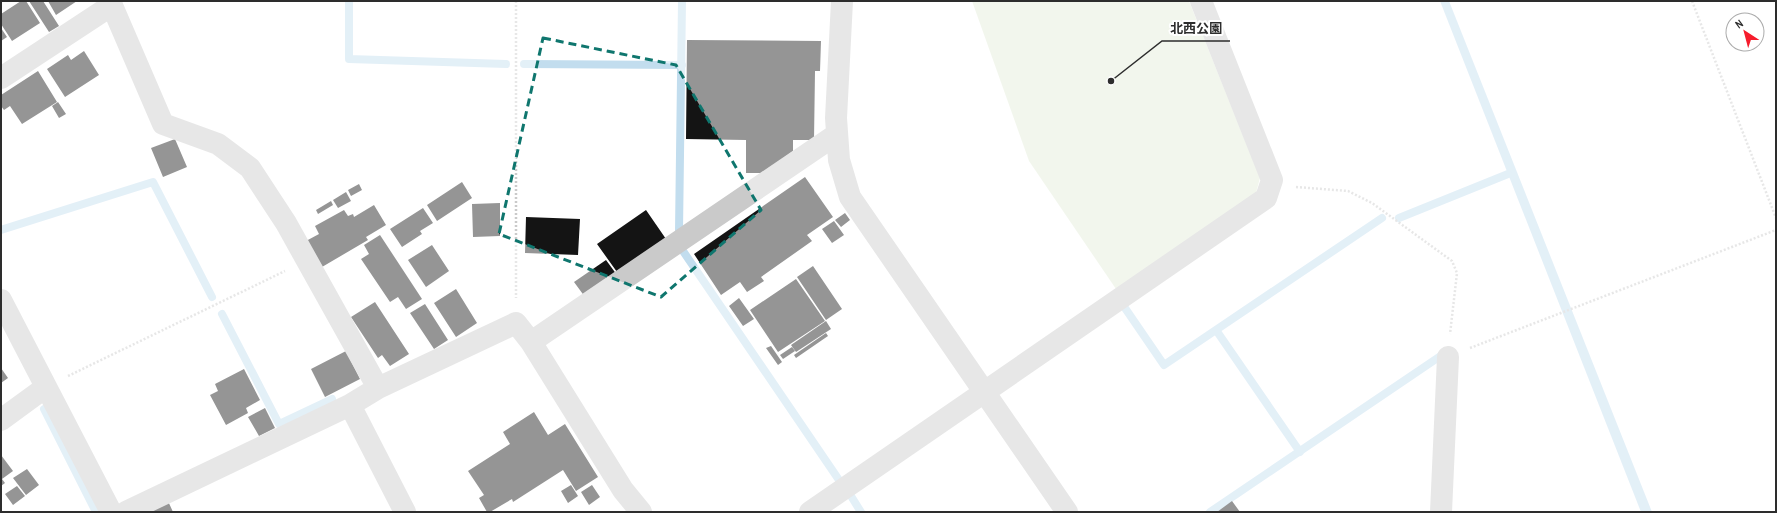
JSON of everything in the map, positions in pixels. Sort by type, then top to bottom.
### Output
[{"type":"street","points":[[842,1],[836,118],[839,160],[850,197],[1067,512]]},
{"type":"street","points":[[810,512],[985,393],[1266,198],[1272,180],[1201,1]]},
{"type":"street","points":[[1,78],[111,3],[163,124],[218,144],[250,168],[286,223],[378,388]]},
{"type":"street","points":[[531,342],[837,134]]},
{"type":"street","points":[[1,300],[111,512]]},
{"type":"street","points":[[126,512],[350,405],[378,388],[516,323],[531,342],[623,490],[640,512]]},
{"type":"street","points":[[1441,512],[1448,357]]},
{"type":"street","points":[[1,420],[46,387]]},
{"type":"street","points":[[350,405],[405,512]]},
{"type":"path","points":[[516,1],[516,323]]},
{"type":"path","points":[[1692,1],[1776,218]]},
{"type":"path","points":[[1269,191],[1298,187],[1348,191],[1372,203],[1452,261],[1457,273],[1448,357],[1776,230]]},
{"type":"path","points":[[46,387],[307,260]]},
{"type":"highlighted area","points":[[543,38],[676,65],[761,210],[661,297],[499,234]]},
{"type":"green space","points":[[972,1],[1189,1],[1260,178],[1256,193],[1116,289],[1029,161]]},
{"type":"water","points":[[1440,1],[1449,1],[1652,512],[1641,512]]},
{"type":"building","points":[[21,1],[26,1],[40,23],[12,41],[1,24],[1,14]]},
{"type":"building","points":[[29,1],[43,1],[59,26],[49,32]]},
{"type":"building","points":[[48,1],[77,1],[56,15]]},
{"type":"building","points":[[1,28],[7,37],[1,41]]},
{"type":"building","points":[[687,40],[821,41],[820,71],[815,71],[814,140],[793,140],[793,151],[764,173],[746,173],[746,140],[686,139]]},
{"type":"building","points":[[84,51],[99,75],[65,97],[47,69],[68,55],[71,60]]},
{"type":"building","points":[[38,71],[57,102],[22,124],[10,106],[4,110],[1,106],[1,95]]},
{"type":"building","points":[[58,102],[66,114],[59,118],[52,106]]},
{"type":"building","points":[[175,139],[187,167],[163,177],[151,148]]},
{"type":"building","points":[[805,177],[833,217],[807,235],[812,241],[761,277],[764,281],[747,292],[740,282],[721,295],[694,254]]},
{"type":"building","points":[[462,182],[472,198],[437,221],[427,205]]},
{"type":"building","points":[[359,184],[362,190],[351,196],[348,190]]},
{"type":"building","points":[[346,192],[351,201],[338,208],[333,200]]},
{"type":"building","points":[[331,201],[333,205],[318,214],[316,210]]},
{"type":"building","points":[[500,203],[500,236],[473,237],[472,204]]},
{"type":"building","points":[[374,205],[386,225],[366,237],[368,240],[322,267],[306,241],[319,234],[315,226],[344,210],[348,216],[353,214],[354,217]]},
{"type":"building","points":[[423,208],[433,223],[420,231],[422,234],[402,247],[390,229]]},
{"type":"building","points":[[646,210],[666,239],[617,272],[597,244]]},
{"type":"building","points":[[845,213],[850,220],[841,227],[835,220]]},
{"type":"building","points":[[526,217],[580,219],[578,255],[525,253]]},
{"type":"building","points":[[834,221],[844,235],[832,243],[822,229]]},
{"type":"building","points":[[380,235],[422,299],[406,309],[398,297],[390,302],[361,259],[369,254],[364,245]]},
{"type":"building","points":[[432,245],[449,271],[426,287],[408,260]]},
{"type":"building","points":[[606,260],[617,275],[585,297],[574,282]]},
{"type":"building","points":[[813,266],[842,309],[826,320],[797,277]]},
{"type":"building","points":[[796,279],[825,321],[778,352],[750,310]]},
{"type":"building","points":[[456,289],[477,323],[456,337],[434,303]]},
{"type":"building","points":[[739,298],[754,319],[743,326],[729,306]]},
{"type":"building","points":[[375,302],[409,354],[390,366],[382,355],[378,358],[351,317]]},
{"type":"building","points":[[425,304],[448,340],[434,349],[410,313]]},
{"type":"building","points":[[826,321],[831,329],[796,352],[791,345]]},
{"type":"building","points":[[826,333],[828,336],[796,358],[794,355]]},
{"type":"building","points":[[771,346],[782,362],[778,365],[766,348]]},
{"type":"building","points":[[792,347],[795,351],[783,359],[780,355]]},
{"type":"building","points":[[346,351],[360,379],[325,397],[311,369]]},
{"type":"building","points":[[1,368],[8,378],[1,383]]},
{"type":"building","points":[[244,369],[260,400],[246,408],[248,413],[226,425],[210,395],[218,391],[215,384]]},
{"type":"building","points":[[265,408],[275,428],[259,436],[248,417]]},
{"type":"building","points":[[534,412],[548,435],[565,424],[598,477],[576,491],[563,470],[513,502],[512,499],[490,512],[487,512],[479,498],[484,495],[468,471],[510,444],[503,432]]},
{"type":"building","points":[[1,455],[13,471],[2,479],[5,483],[1,486]]},
{"type":"building","points":[[27,469],[39,485],[26,495],[13,478]]},
{"type":"building","points":[[571,485],[578,496],[568,503],[561,491]]},
{"type":"building","points":[[592,485],[600,497],[589,505],[581,492]]},
{"type":"building","points":[[17,486],[25,496],[13,505],[5,494]]},
{"type":"building","points":[[168,501],[173,512],[146,512]]},
{"type":"building","points":[[1232,501],[1240,512],[1217,512]]},
{"type":"waterway","points":[[349,1],[349,59],[506,64]]},
{"type":"waterway","points":[[679,231],[682,1]]},
{"type":"waterway","points":[[524,64],[682,65]]},
{"type":"waterway","points":[[1399,218],[1508,174]]},
{"type":"waterway","points":[[1,230],[153,182],[212,297]]},
{"type":"waterway","points":[[1125,308],[1164,365],[1382,218]]},
{"type":"waterway","points":[[683,251],[839,480]]},
{"type":"waterway","points":[[222,314],[279,424],[332,399]]},
{"type":"waterway","points":[[1216,330],[1300,452]]},
{"type":"waterway","points":[[1210,512],[1442,355]]},
{"type":"waterway","points":[[44,409],[96,512]]},
{"type":"waterway","points":[[851,496],[861,512]]},
{"type":"place","name":"北西公園","points":[[1111,81]]}]
